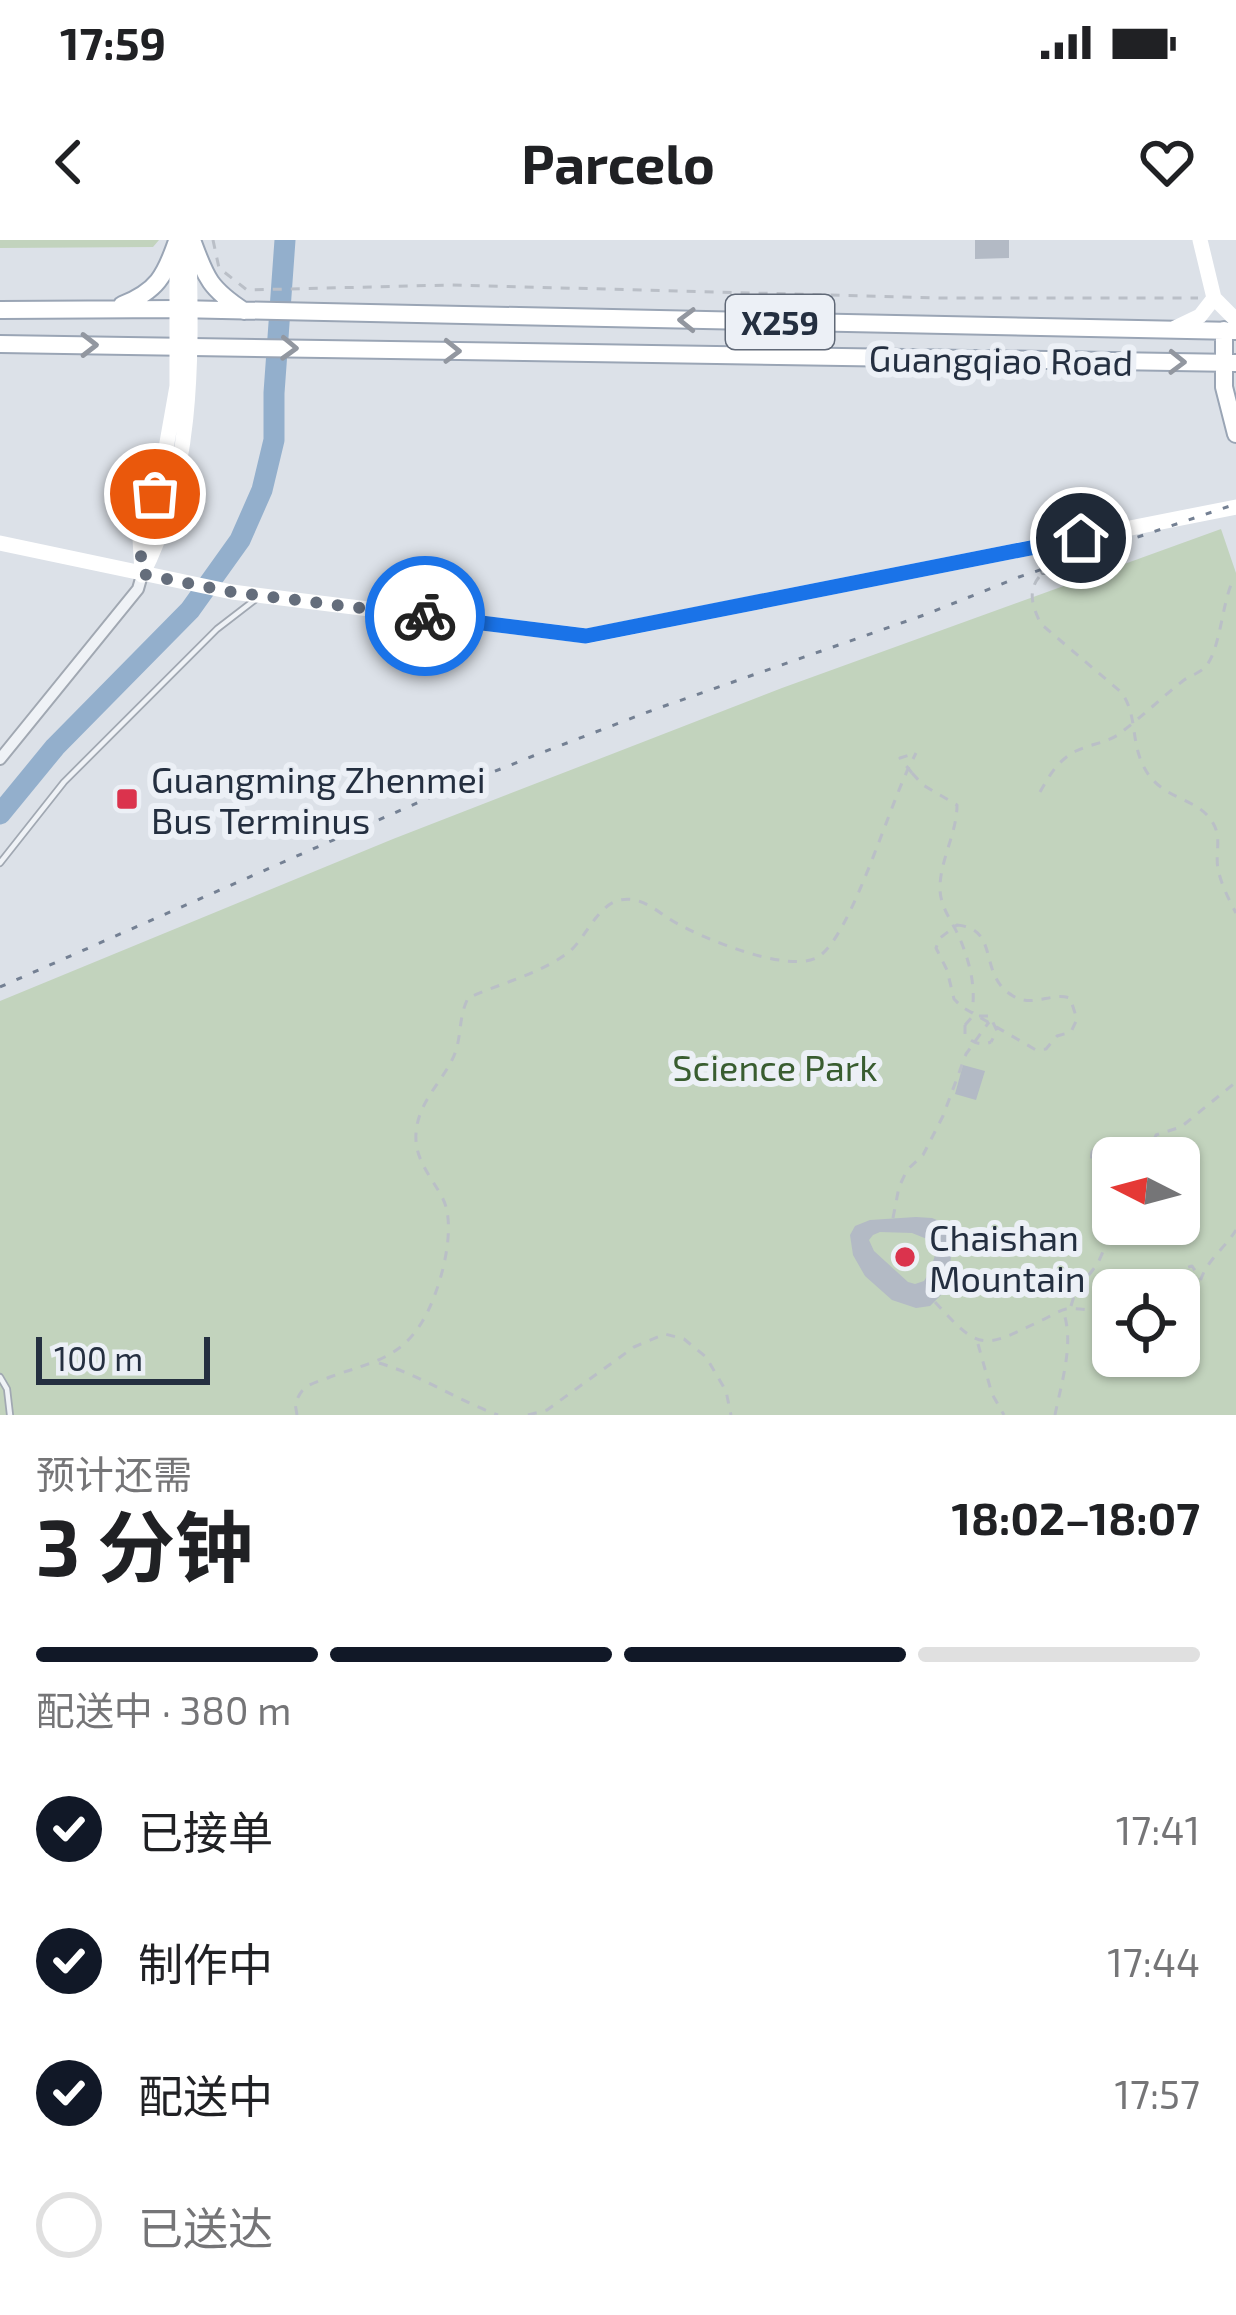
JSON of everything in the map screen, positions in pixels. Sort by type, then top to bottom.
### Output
[{"type":"main road","points":[[191,240],[208,281],[245,311]]},
{"type":"main road","points":[[112,309],[152,290],[162,279],[177,241]]},
{"type":"main road","name":"X259","points":[[0,310],[245,311]]},
{"type":"main road","name":"Guangqiao Road","points":[[245,311],[1232,327]]},
{"type":"main road","points":[[1232,327],[1236,349]]},
{"type":"main road","points":[[1232,327],[1231,362],[1224,387],[1236,434]]},
{"type":"main road","name":"X259","points":[[0,344],[184,345]]},
{"type":"main road","name":"Guangqiao Road","points":[[184,345],[1231,362]]},
{"type":"street","points":[[0,759],[137,589],[142,574],[140,539],[173,418],[191,240]]},
{"type":"street","points":[[1201,240],[1214,298],[1232,327]]},
{"type":"street","points":[[177,241],[184,309]]},
{"type":"street","points":[[1171,329],[1200,316],[1214,298]]},
{"type":"street","points":[[0,543],[232,592],[586,636],[1236,507]]},
{"type":"lane","points":[[1042,545],[1044,571]]},
{"type":"lane","points":[[0,863],[64,782],[217,629],[261,596]]},
{"type":"lane","points":[[0,1377],[7,1389],[10,1415]]},
{"type":"path","points":[[213,240],[220,268],[247,290],[451,285],[943,298],[1214,298]]},
{"type":"path","points":[[1044,571],[1032,591],[1041,624],[1130,703],[1138,753],[1154,782],[1204,812],[1216,828],[1218,867],[1236,913]]},
{"type":"path","points":[[1040,792],[1054,768],[1074,752],[1114,738],[1207,665],[1224,602],[1236,583]]},
{"type":"path","points":[[297,1415],[295,1402],[306,1386],[380,1363],[405,1345],[436,1295],[445,1259],[446,1203],[426,1173],[416,1133],[419,1114],[452,1060],[460,1036],[460,1014],[468,998],[569,952],[607,907],[624,899],[638,901],[719,945],[802,963],[819,956],[850,910],[901,780],[914,759],[916,753],[900,758],[912,773],[923,785],[957,805],[940,890],[970,967],[972,1012]]},
{"type":"path","points":[[958,925],[981,933],[995,978],[1006,991],[1034,1002],[1066,996],[1077,1019],[1072,1032],[1057,1036],[1040,1051],[989,1022],[954,998],[936,948],[940,938],[958,925]]},
{"type":"path","points":[[987,1014],[997,1030],[991,1042],[975,1043],[965,1035],[965,1025],[973,1016],[987,1014]]},
{"type":"path","points":[[893,1218],[907,1170],[922,1155],[966,1054],[989,1022]]},
{"type":"path","points":[[1156,1137],[1181,1127],[1236,1082]]},
{"type":"path","points":[[1200,1276],[1236,1230]]},
{"type":"path","points":[[1071,1309],[1075,1293],[1106,1245]]},
{"type":"path","points":[[935,1302],[965,1334],[993,1342],[1062,1310],[1092,1311]]},
{"type":"path","points":[[1055,1415],[1067,1334],[1062,1310]]},
{"type":"path","points":[[528,1415],[547,1410],[634,1347],[665,1334],[684,1339],[706,1357],[726,1391],[731,1415]]},
{"type":"path","points":[[978,1341],[992,1394],[1004,1415]]},
{"type":"path","points":[[380,1363],[498,1415]]},
{"type":"green space","points":[[0,240],[159,240],[153,247],[0,248]]},
{"type":"green space","name":"Science Park","points":[[1221,529],[1236,573],[1236,1415],[0,1415],[0,1001],[393,839],[782,688]]},
{"type":"building","points":[[975,240],[1009,240],[1009,258],[975,259]]},
{"type":"building","points":[[963,1065],[985,1071],[976,1100],[955,1094]]},
{"type":"building","points":[[916,1217],[944,1223],[952,1243],[949,1279],[930,1306],[916,1308],[892,1300],[865,1276],[853,1255],[850,1235],[855,1226],[870,1220]],"holes":[[[880,1232],[912,1233],[932,1241],[936,1252],[924,1281],[915,1284],[874,1251],[869,1240]]]},
{"type":"waterway","points":[[0,814],[55,747],[190,610],[240,540],[262,490],[274,440],[285,240]]},
{"type":"railway","points":[[0,987],[533,756],[1019,577],[1236,504]]},
{"type":"way so far","points":[[155,494],[140,539],[142,574],[232,592],[425,616]]},
{"type":"place","name":"Guangming Zhenmei Bus Terminus","points":[[127,799]]},
{"type":"place","name":"Chaishan Mountain","points":[[905,1257]]},
{"type":"route","points":[[425,616],[586,636],[1081,538]]}]
